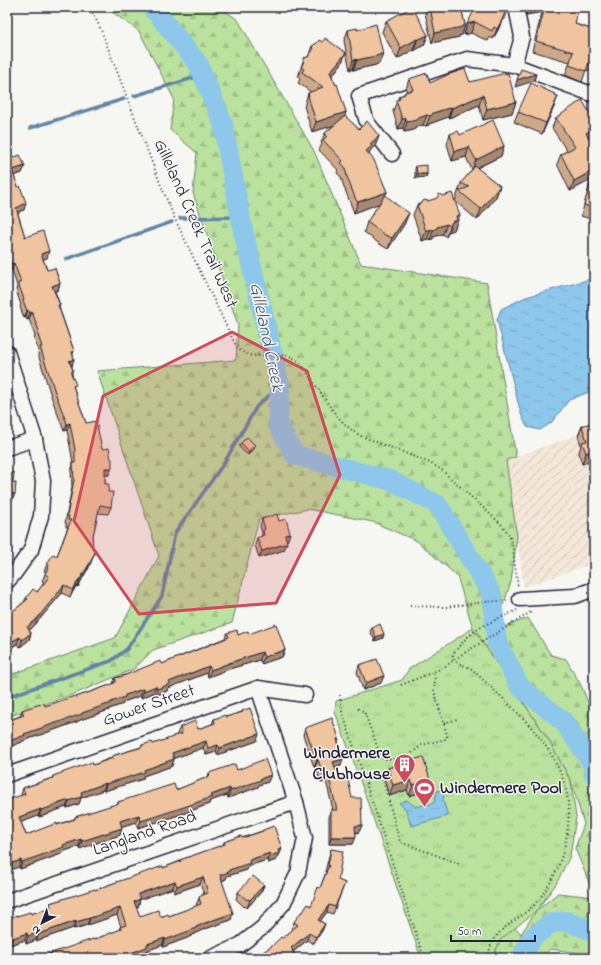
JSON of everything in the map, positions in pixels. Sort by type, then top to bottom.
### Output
[{"type":"street","points":[[514,65],[522,37],[516,7]]},
{"type":"street","points":[[392,154],[368,122],[359,96],[467,59],[514,65],[594,95]]},
{"type":"street","points":[[7,352],[35,439],[43,481],[41,516],[31,550],[7,582]]},
{"type":"street","points":[[7,448],[35,439]]},
{"type":"street","points":[[520,599],[575,596],[594,589]]},
{"type":"street","points":[[211,958],[240,945],[262,928],[283,904],[298,873],[305,838],[296,802],[258,688]]},
{"type":"street","name":"Gower Street","points":[[7,775],[258,688],[305,695]]},
{"type":"street","name":"Langland Road","points":[[7,901],[296,802]]},
{"type":"path","name":"Gilleland Creek Trail West","points":[[87,7],[95,17],[101,30],[174,217],[236,346],[242,352],[251,356],[287,355],[295,358],[303,366],[336,414],[352,431],[361,436],[428,462],[444,471],[501,524],[508,533],[512,542],[520,599]]},
{"type":"path","points":[[488,958],[494,939],[501,931],[525,913],[534,904],[554,876],[561,860],[568,825],[569,805],[565,787],[559,768],[551,752],[527,723],[472,669],[455,661],[454,659],[453,653],[467,637],[488,624],[518,610],[520,599]]},
{"type":"path","points":[[410,606],[446,607],[500,601]]},
{"type":"path","points":[[401,685],[443,668],[454,659],[531,612]]},
{"type":"path","points":[[358,709],[364,711],[383,759],[396,759],[408,756],[422,746],[447,738],[434,691],[434,672]]},
{"type":"path","points":[[340,694],[342,711],[424,958]]},
{"type":"path","points":[[444,723],[457,719]]},
{"type":"path","points":[[408,756],[409,762]]},
{"type":"path","points":[[389,774],[382,776],[400,842],[458,863],[457,865]]},
{"type":"highlighted area","points":[[232,332],[307,371],[340,475],[276,603],[139,614],[74,521],[103,396]]},
{"type":"shaded area","points":[[594,429],[594,563],[524,587],[506,460]]},
{"type":"green space","points":[[105,7],[220,7],[238,20],[314,151],[361,264],[487,283],[516,457],[506,460],[517,537],[511,582],[503,605],[490,618],[493,631],[528,618],[551,655],[566,659],[581,685],[594,717],[594,895],[575,848],[584,824],[571,781],[548,739],[473,628],[457,576],[417,541],[373,522],[308,509],[259,519],[232,623],[153,650],[134,669],[72,695],[7,717],[7,676],[115,638],[159,556],[97,371],[236,360],[238,325],[193,193],[197,153],[170,130],[174,99],[139,31]]},
{"type":"green space","points":[[473,628],[548,739],[571,781],[576,817],[570,856],[556,884],[536,911],[500,940],[493,958],[421,958],[359,777],[335,712],[336,701],[402,680],[409,669]]},
{"type":"green space","points":[[558,893],[594,897],[594,955],[550,949],[542,958],[487,958],[494,903],[521,934],[536,911]]},
{"type":"water","points":[[594,278],[594,390],[569,400],[551,423],[540,430],[527,427],[521,414],[497,320],[501,309],[526,297]]},
{"type":"water","name":"Windermere Pool","points":[[445,789],[443,800],[448,816],[411,826],[406,810],[399,803],[407,800],[415,807],[434,803],[437,791]]},
{"type":"building","points":[[412,7],[428,35],[401,48],[386,21]]},
{"type":"building","points":[[430,7],[461,7],[465,25],[435,33]]},
{"type":"building","points":[[476,7],[509,7],[497,29],[494,27],[492,31],[475,22],[467,24]]},
{"type":"building","points":[[545,7],[578,7],[575,24],[594,30],[594,61],[590,60],[586,71],[569,65],[573,52],[536,41]]},
{"type":"building","points":[[376,24],[383,54],[353,60],[348,30],[357,28],[357,30]]},
{"type":"building","points":[[325,38],[346,53],[330,72],[336,85],[337,84],[346,112],[316,122],[308,93],[323,87],[302,72],[304,69],[301,67],[304,62],[304,58],[308,57],[313,50],[312,46],[319,40],[323,42]]},
{"type":"building","points":[[465,69],[470,82],[508,73],[516,102],[487,109],[483,95],[417,120],[407,122],[406,118],[402,119],[396,100],[400,99],[399,96],[405,94],[405,92],[413,90],[409,79],[427,73],[430,83]]},
{"type":"building","points":[[521,69],[536,74],[517,80]]},
{"type":"building","points":[[531,83],[558,96],[546,123],[518,112]]},
{"type":"building","points":[[582,100],[594,120],[594,127],[586,133],[594,149],[592,149],[594,152],[594,170],[574,181],[561,154],[575,147],[556,118]]},
{"type":"building","points":[[345,116],[359,129],[367,121],[379,136],[370,144],[372,146],[366,151],[374,160],[387,192],[358,202],[347,177],[345,167],[341,163],[343,161],[323,140],[327,136],[325,133]]},
{"type":"building","points":[[493,120],[504,146],[476,160],[469,147],[455,151],[450,134],[458,131],[460,135]]},
{"type":"building","points":[[20,155],[25,166],[12,170],[26,203],[16,208],[25,237],[43,231],[49,251],[41,254],[47,270],[55,268],[60,283],[52,286],[60,305],[58,305],[74,351],[72,352],[74,359],[69,361],[73,370],[71,373],[76,385],[73,386],[86,423],[96,421],[102,449],[109,448],[112,459],[112,468],[105,468],[105,484],[109,484],[108,492],[113,492],[111,507],[100,505],[92,540],[92,548],[96,550],[90,563],[73,590],[64,585],[36,620],[27,627],[31,633],[22,640],[20,637],[7,644],[7,613],[11,610],[12,612],[28,599],[26,598],[33,589],[37,592],[49,577],[45,574],[49,565],[47,564],[53,554],[57,556],[71,520],[68,520],[69,516],[67,516],[74,480],[73,463],[75,463],[75,450],[70,423],[67,424],[55,392],[40,347],[42,347],[37,332],[39,331],[32,312],[30,313],[28,310],[27,311],[18,283],[21,282],[14,263],[11,264],[7,252],[7,160]]},
{"type":"building","points":[[427,165],[427,174],[417,174],[416,166]]},
{"type":"building","points":[[475,166],[500,186],[481,209],[459,191],[469,187],[461,183]]},
{"type":"building","points":[[594,175],[594,208],[584,205]]},
{"type":"building","points":[[452,193],[460,215],[456,216],[457,220],[452,222],[450,226],[447,224],[433,230],[431,229],[426,231],[417,205],[422,203],[424,200],[428,201],[437,198],[439,194],[443,196]]},
{"type":"building","points":[[385,195],[409,213],[392,238],[385,235],[367,222]]},
{"type":"building","points":[[594,422],[594,450],[586,453],[582,442],[587,441],[582,426]]},
{"type":"building","points":[[247,437],[255,445],[249,451],[241,443]]},
{"type":"building","points":[[7,472],[14,473],[13,482],[16,483],[15,494],[7,493]]},
{"type":"building","points":[[277,514],[279,521],[286,519],[290,533],[285,535],[287,543],[262,551],[257,538],[264,535],[263,530],[265,529],[262,519]]},
{"type":"building","points":[[276,624],[285,650],[264,657],[262,652],[211,670],[209,666],[169,682],[170,684],[157,689],[156,686],[144,691],[143,689],[125,695],[125,697],[111,703],[24,734],[25,735],[7,742],[7,721],[24,715],[22,710],[44,703],[45,706],[110,685],[116,682],[115,678],[160,661],[162,664],[229,637],[227,633],[237,630],[238,635],[248,631],[249,634]]},
{"type":"building","points":[[380,624],[384,634],[376,637],[372,628]]},
{"type":"building","points":[[377,659],[384,676],[366,683],[359,665]]},
{"type":"building","points":[[250,708],[259,734],[220,748],[218,745],[208,748],[206,741],[172,753],[174,759],[144,770],[145,772],[106,783],[81,792],[81,797],[19,817],[26,835],[57,823],[57,825],[75,819],[75,817],[174,784],[176,790],[210,776],[209,773],[235,764],[237,770],[265,759],[271,775],[230,791],[230,788],[211,795],[212,797],[141,821],[139,815],[120,821],[122,828],[82,841],[81,839],[63,845],[64,847],[22,862],[21,860],[7,865],[7,800],[25,794],[23,788],[53,778],[53,776],[92,762],[93,765],[113,758],[112,756],[142,747],[142,745],[152,742],[153,744],[182,734],[180,727],[195,721],[198,729],[215,723],[214,719],[225,715],[226,717],[243,712],[242,711]]},
{"type":"building","points":[[332,718],[339,738],[337,739],[343,759],[333,762],[338,777],[347,775],[352,798],[361,798],[362,825],[355,826],[356,837],[331,837],[331,810],[337,810],[328,774],[324,776],[305,728]]},
{"type":"building","points":[[423,757],[430,780],[413,785],[411,780],[393,785],[388,768]]},
{"type":"building","points":[[274,826],[282,849],[278,850],[279,853],[270,856],[270,853],[249,860],[250,863],[229,870],[229,872],[220,875],[233,913],[165,940],[165,938],[147,944],[147,947],[116,958],[31,958],[42,954],[43,956],[93,940],[121,929],[120,927],[126,925],[120,908],[39,934],[28,936],[27,933],[7,940],[7,919],[30,912],[31,914],[51,907],[50,903],[95,890],[163,866],[163,868],[181,861],[180,860],[225,844],[224,842],[241,836],[242,838]],"holes":[[[203,877],[208,893],[200,896],[199,898],[201,904],[169,916],[168,914],[161,917],[158,910],[140,916],[134,902],[140,899],[138,894],[175,881],[177,886]]]},
{"type":"building","points":[[331,849],[343,851],[338,880],[345,883],[335,907],[329,905],[318,920],[325,924],[316,937],[309,933],[291,948],[296,956],[293,958],[254,958],[272,946],[281,937],[283,938],[298,925],[294,922],[308,904],[311,906],[318,887],[320,888],[329,865]]},
{"type":"building","points":[[253,876],[264,885],[250,900],[247,900],[238,892]]},
{"type":"waterway","name":"Gilleland Creek","points":[[152,7],[199,65],[223,124],[243,230],[280,386],[278,425],[295,455],[392,481],[438,505],[491,593],[497,642],[520,687],[563,721],[593,764],[594,774]]},
{"type":"waterway","points":[[134,96],[203,75]]},
{"type":"waterway","points":[[30,128],[124,99]]},
{"type":"waterway","points":[[180,218],[241,217]]},
{"type":"waterway","points":[[66,259],[172,222]]},
{"type":"waterway","points":[[7,697],[111,661],[127,649],[162,596],[175,533],[224,463],[257,406],[280,386]]},
{"type":"waterway","name":"Gilleland Creek","points":[[521,958],[533,937],[551,923],[566,921],[592,931],[594,930]]},
{"type":"place","name":"Windermere Clubhouse","points":[[405,784]]},
{"type":"place","name":"Windermere Pool","points":[[425,808]]}]
